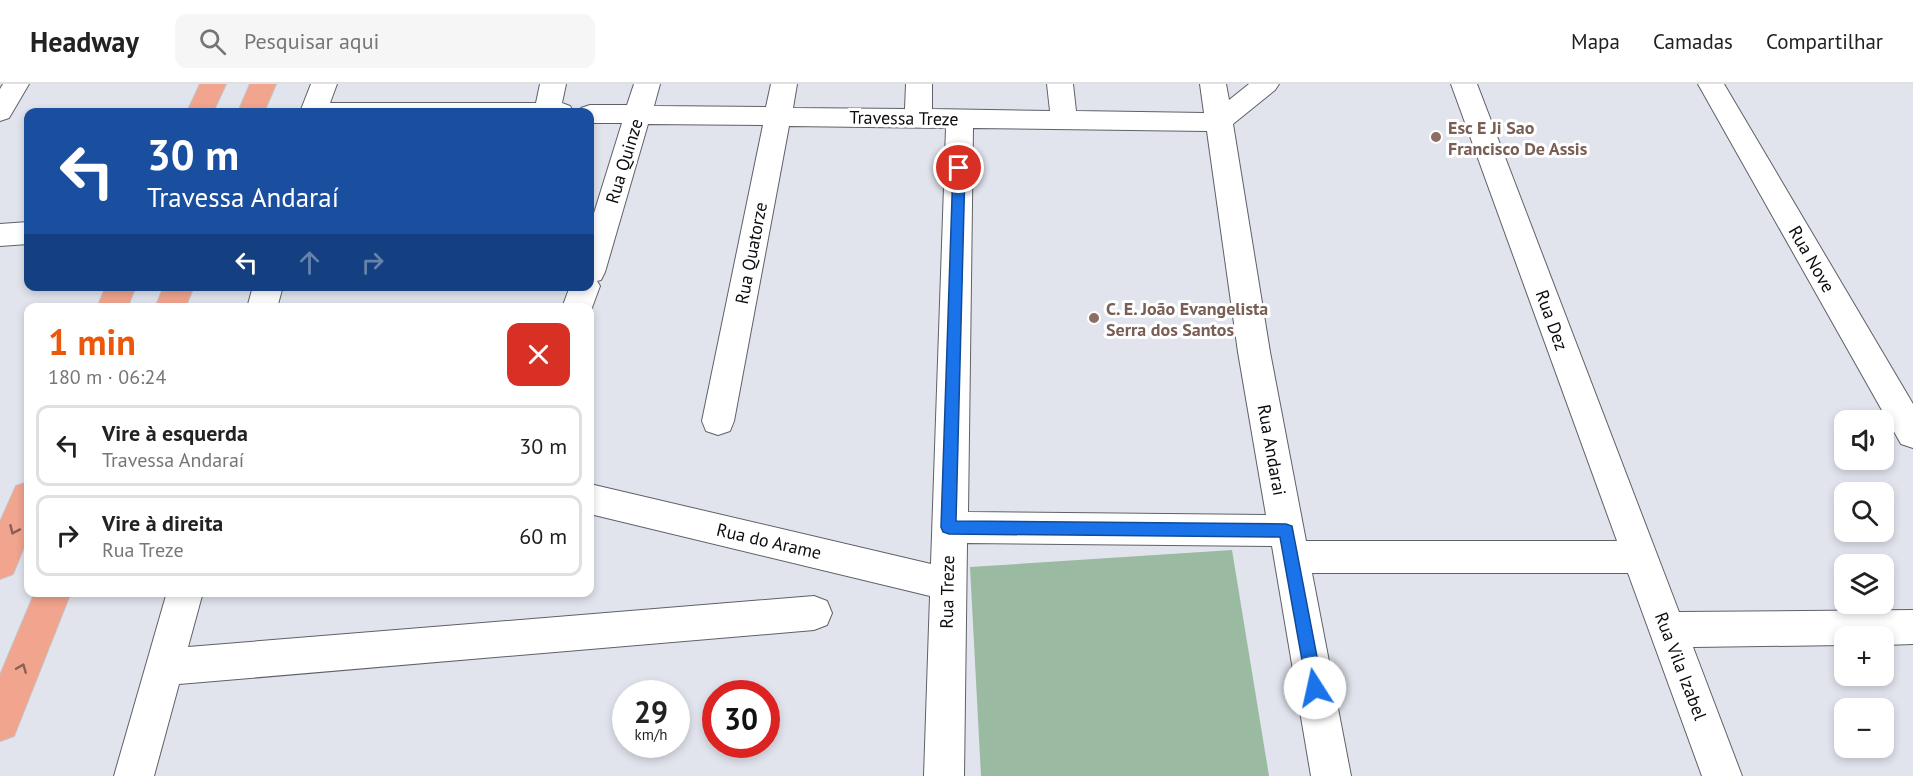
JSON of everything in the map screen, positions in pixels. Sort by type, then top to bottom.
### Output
[{"type":"main road","points":[[202,108],[213,84]]},
{"type":"main road","points":[[253,108],[263,84]]},
{"type":"main road","points":[[0,563],[24,506]]},
{"type":"main road","points":[[0,722],[51,597]]},
{"type":"street","points":[[0,112],[16,84]]},
{"type":"street","points":[[315,108],[324,84]]},
{"type":"street","points":[[548,108],[553,84]]},
{"type":"street","name":"Rua Quinze","points":[[594,259],[647,84]]},
{"type":"street","name":"Rua Quatorze","points":[[717,421],[784,84]]},
{"type":"street","points":[[918,118],[919,84]]},
{"type":"street","points":[[1060,84],[1064,120]]},
{"type":"street","name":"Rua Andarai","points":[[1213,84],[1254,352],[1331,776]]},
{"type":"street","points":[[1218,122],[1266,84]]},
{"type":"street","name":"Rua Dez","points":[[1464,84],[1640,557]]},
{"type":"street","name":"Rua Nove","points":[[1712,84],[1913,434]]},
{"type":"street","name":"Travessa Treze","points":[[594,114],[1218,122]]},
{"type":"street","name":"Rua Treze","points":[[944,776],[960,120]]},
{"type":"street","points":[[0,235],[24,233]]},
{"type":"street","name":"Rua do Arame","points":[[594,500],[948,584]]},
{"type":"street","points":[[949,527],[1289,544],[1640,557]]},
{"type":"street","name":"Rua Vila Izabel","points":[[1640,557],[1722,776]]},
{"type":"street","points":[[135,776],[184,597]]},
{"type":"street","points":[[165,667],[814,613]]},
{"type":"street","points":[[1667,630],[1913,627]]},
{"type":"green space","points":[[1232,550],[1269,776],[981,776],[970,567]]},
{"type":"place","name":"Esc E Ji Sao Francisco De Assis","points":[[1436,137]]},
{"type":"place","name":"C. E. João Evangelista Serra dos Santos","points":[[1094,318]]},
{"type":"route","points":[[959,168],[949,527],[1286,531],[1315,688]]}]
